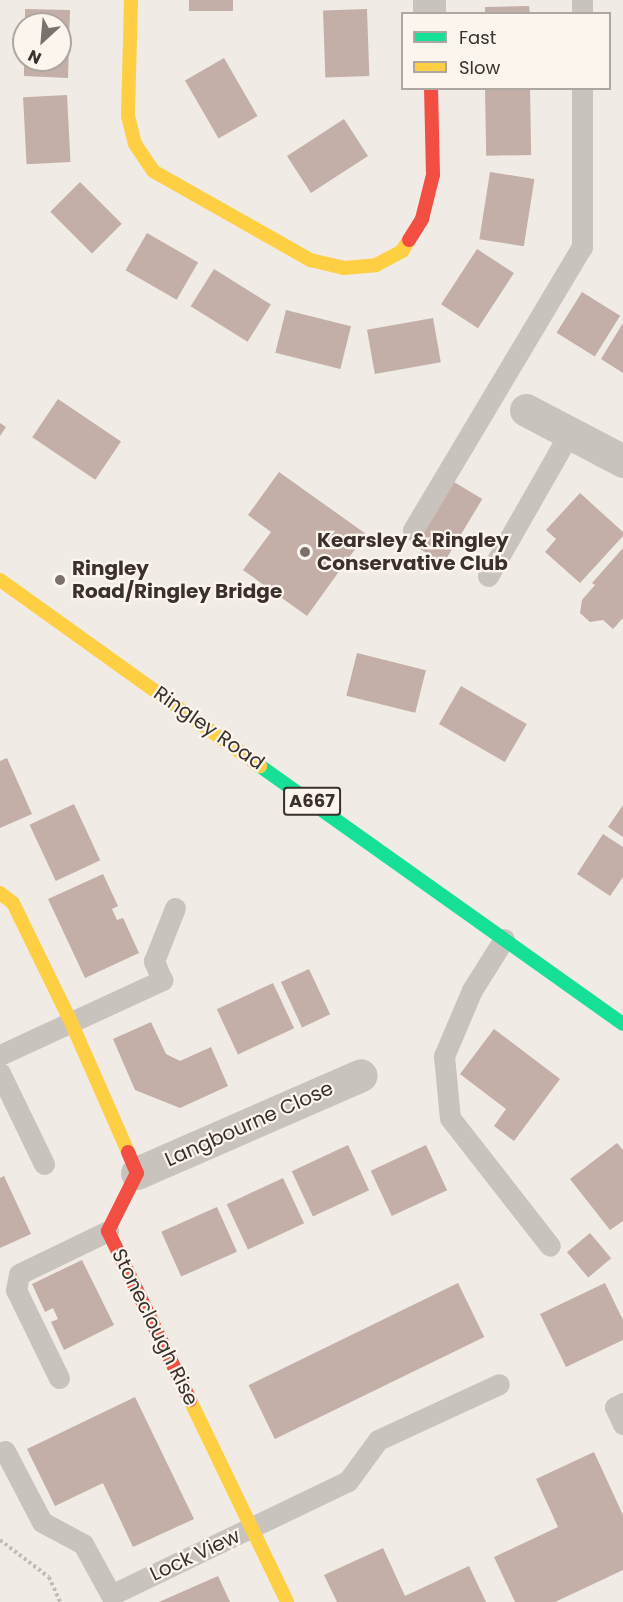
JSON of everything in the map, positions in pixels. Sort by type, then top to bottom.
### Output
[{"type":"street","points":[[131,0],[128,116],[135,144],[153,171],[310,260],[344,268],[376,265],[402,251],[422,219],[433,175],[431,90]]},
{"type":"street","points":[[526,410],[623,461]]},
{"type":"street","name":"Ringley Road","points":[[0,580],[622,1022]]},
{"type":"street","points":[[0,893],[13,903],[71,1022],[137,1173]]},
{"type":"street","name":"Langbourne Close","points":[[137,1173],[361,1075]]},
{"type":"street","name":"Stoneclough Rise","points":[[137,1173],[108,1231],[287,1602]]},
{"type":"lane","points":[[413,530],[582,247],[582,90]]},
{"type":"lane","points":[[488,576],[570,432]]},
{"type":"lane","points":[[0,1055],[162,980],[154,961],[175,908]]},
{"type":"lane","points":[[504,939],[472,990],[444,1056],[450,1118],[550,1246]]},
{"type":"lane","points":[[0,1073],[44,1164]]},
{"type":"lane","points":[[59,1378],[16,1290],[19,1274],[108,1231]]},
{"type":"lane","name":"Lock View","points":[[4,1451],[42,1522],[83,1544],[113,1598],[348,1481],[378,1440],[499,1384]]},
{"type":"lane","points":[[623,1403],[615,1407],[623,1424]]},
{"type":"path","points":[[0,1540],[49,1577],[60,1602]]},
{"type":"building","points":[[189,0],[233,0],[233,11],[189,11]]},
{"type":"building","points":[[529,6],[530,12],[485,12],[485,7]]},
{"type":"building","points":[[25,9],[70,10],[70,12],[25,12]]},
{"type":"building","points":[[367,9],[369,76],[325,77],[323,11]]},
{"type":"building","points":[[224,58],[258,116],[219,139],[185,81]]},
{"type":"building","points":[[24,72],[68,72],[68,78],[24,76]]},
{"type":"building","points":[[485,90],[530,90],[531,155],[486,156]]},
{"type":"building","points":[[67,95],[71,162],[27,164],[23,97]]},
{"type":"building","points":[[344,119],[368,156],[311,193],[287,156]]},
{"type":"building","points":[[490,172],[534,179],[524,246],[479,239]]},
{"type":"building","points":[[80,182],[122,224],[92,253],[50,212]]},
{"type":"building","points":[[147,233],[198,262],[177,300],[126,270]]},
{"type":"building","points":[[477,249],[514,273],[478,328],[441,304]]},
{"type":"building","points":[[214,269],[271,305],[248,342],[191,306]]},
{"type":"building","points":[[582,292],[620,316],[595,357],[557,333]]},
{"type":"building","points":[[286,310],[351,326],[340,369],[275,353]]},
{"type":"building","points":[[433,318],[441,362],[375,374],[367,330]]},
{"type":"building","points":[[623,323],[623,373],[601,359]]},
{"type":"building","points":[[58,399],[121,441],[95,480],[32,437]]},
{"type":"building","points":[[0,423],[6,427],[0,436]]},
{"type":"building","name":"Kearsley & Ringley Conservative Club","points":[[279,472],[366,534],[307,616],[243,570],[271,532],[248,515]]},
{"type":"building","points":[[454,482],[482,499],[444,563],[415,546]]},
{"type":"building","points":[[580,493],[623,532],[623,536],[580,583],[545,552],[556,539],[546,530]]},
{"type":"building","points":[[623,548],[623,618],[613,629],[603,620],[590,622],[580,613],[582,600],[595,585],[592,583]]},
{"type":"building","points":[[357,653],[426,670],[415,713],[346,696]]},
{"type":"building","points":[[461,686],[527,724],[505,762],[439,724]]},
{"type":"building","points":[[7,758],[32,814],[0,828],[0,761]]},
{"type":"building","points":[[74,804],[100,860],[56,881],[30,825]]},
{"type":"building","points":[[623,805],[623,837],[608,827]]},
{"type":"building","points":[[603,834],[623,847],[623,877],[610,896],[577,874]]},
{"type":"building","points":[[103,874],[118,906],[112,909],[117,920],[123,918],[139,953],[85,978],[48,899]]},
{"type":"building","points":[[309,969],[330,1014],[302,1027],[281,982]]},
{"type":"building","points":[[273,983],[294,1028],[238,1055],[217,1009]]},
{"type":"building","points":[[151,1022],[166,1054],[180,1061],[211,1047],[228,1086],[180,1108],[135,1090],[113,1039]]},
{"type":"building","points":[[494,1029],[560,1079],[514,1141],[494,1126],[506,1109],[460,1074]]},
{"type":"building","points":[[617,1143],[623,1150],[623,1221],[610,1230],[570,1179]]},
{"type":"building","points":[[348,1145],[369,1190],[313,1217],[292,1171]]},
{"type":"building","points":[[426,1145],[447,1190],[392,1216],[371,1171]]},
{"type":"building","points":[[4,1176],[31,1234],[0,1248],[0,1178]]},
{"type":"building","points":[[283,1178],[304,1223],[248,1250],[227,1204]]},
{"type":"building","points":[[217,1207],[237,1252],[181,1277],[161,1232]]},
{"type":"building","points":[[590,1233],[611,1258],[588,1278],[567,1252]]},
{"type":"building","points":[[82,1260],[114,1325],[64,1350],[51,1322],[58,1319],[53,1308],[45,1312],[32,1284]]},
{"type":"building","points":[[458,1283],[484,1337],[275,1439],[249,1385]]},
{"type":"building","points":[[605,1283],[623,1320],[623,1340],[566,1367],[540,1314]]},
{"type":"building","points":[[135,1397],[194,1519],[133,1547],[103,1483],[55,1506],[27,1449]]},
{"type":"building","points":[[594,1452],[623,1515],[623,1570],[555,1602],[515,1602],[494,1557],[558,1527],[536,1479]]},
{"type":"building","points":[[383,1548],[405,1596],[469,1566],[486,1602],[337,1602],[324,1575]]},
{"type":"building","points":[[218,1576],[230,1602],[159,1602]]},
{"type":"traffic: fast","points":[[260,766],[623,1024]]},
{"type":"traffic: slow","points":[[131,0],[128,116],[135,144],[153,171],[310,260],[344,268],[376,265],[402,251],[409,240]]},
{"type":"traffic: slow","points":[[0,580],[260,766]]},
{"type":"traffic: slow","points":[[0,893],[13,903],[71,1022],[128,1152]]},
{"type":"traffic: slow","points":[[190,1400],[287,1602]]},
{"type":"traffic: jam","points":[[409,240],[422,219],[433,175],[431,90]]},
{"type":"traffic: jam","points":[[128,1152],[137,1173],[108,1231],[190,1400]]},
{"type":"place","name":"Kearsley & Ringley Conservative Club","points":[[305,552]]},
{"type":"place","name":"Ringley Road/Ringley Bridge","points":[[60,580]]}]
